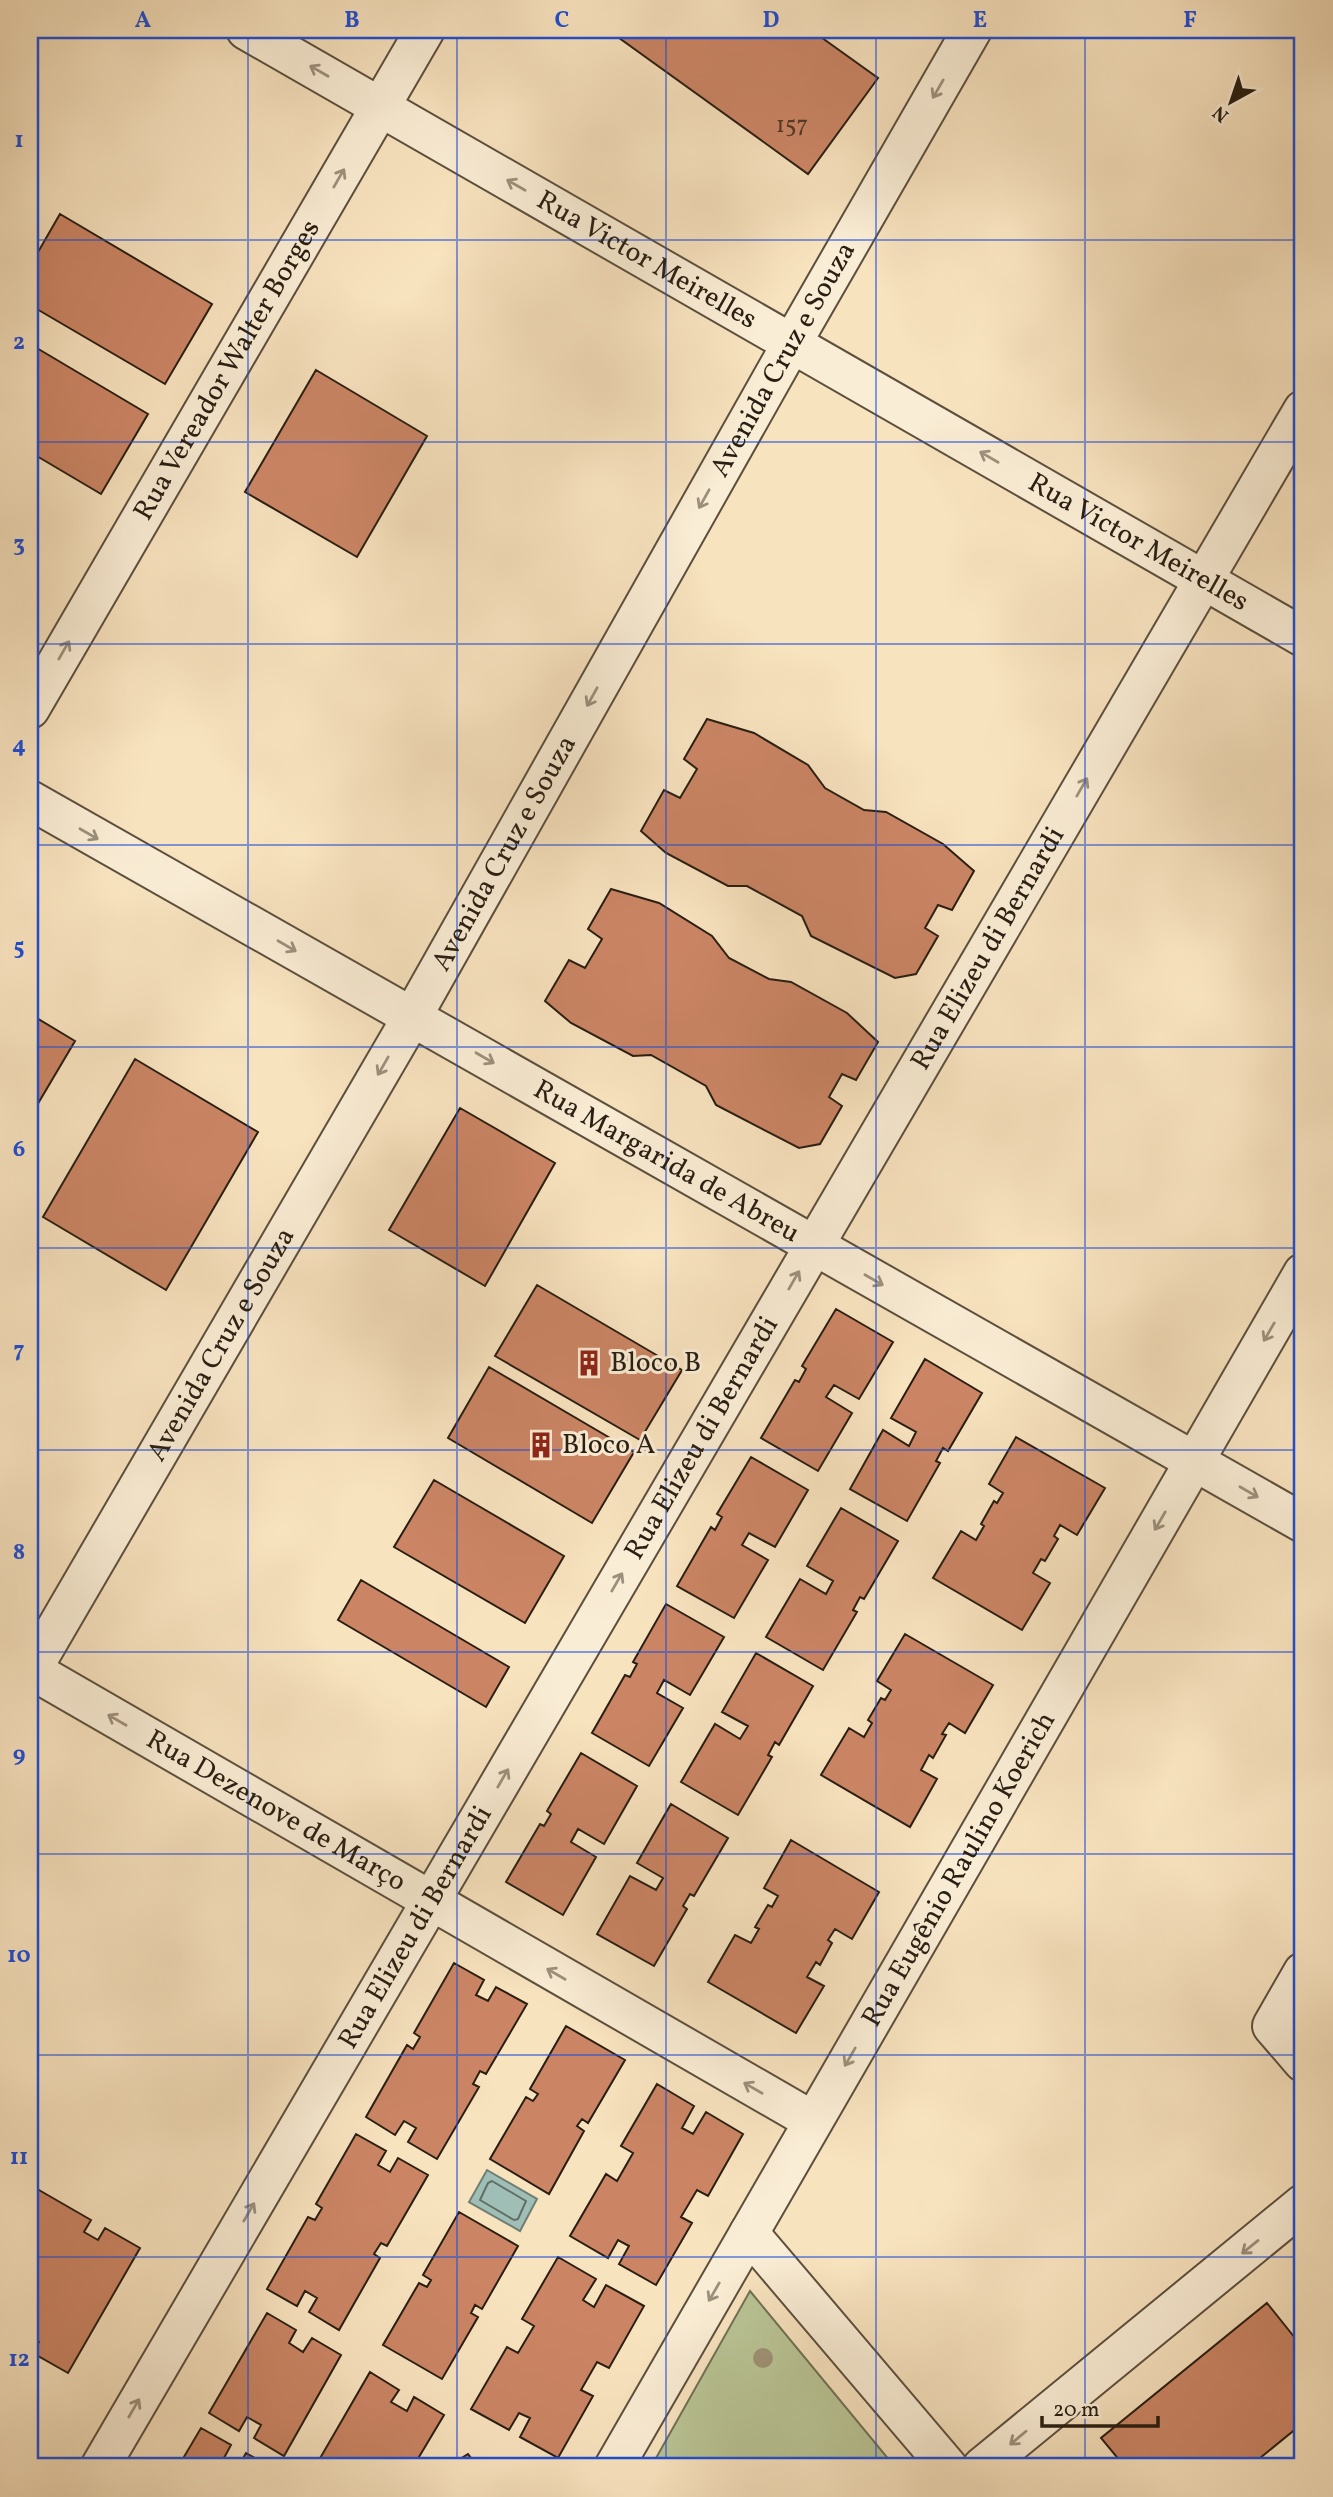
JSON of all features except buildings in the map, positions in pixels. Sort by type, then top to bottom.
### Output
[{"type":"street","name":"Rua Victor Meirelles","points":[[246,30],[1303,637]]},
{"type":"street","name":"Rua Vereador Walter Borges","points":[[30,709],[425,30]]},
{"type":"street","name":"Avenida Cruz e Souza","points":[[30,1671],[412,1017],[972,30]]},
{"type":"street","name":"Rua Elizeu di Bernardi","points":[[100,2467],[1303,410]]},
{"type":"street","name":"Rua Margarida de Abreu","points":[[30,800],[1303,1523]]},
{"type":"street","name":"Rua Eugênio Raulino Koerich","points":[[614,2467],[1303,1273]]},
{"type":"street","name":"Rua Dezenove de Março","points":[[30,1671],[813,2122]]},
{"type":"street","points":[[1303,1972],[1272,2026],[1303,2062]]},
{"type":"street","points":[[982,2467],[1303,2204]]},
{"type":"street","points":[[748,2233],[948,2467]]},
{"type":"green space","points":[[750,2291],[895,2467],[651,2467]]},
{"type":"water","points":[[487,2170],[537,2199],[520,2231],[469,2202]]},
{"type":"place","name":"Bloco B","points":[[589,1363]]},
{"type":"place","name":"Bloco A","points":[[541,1445]]}]
